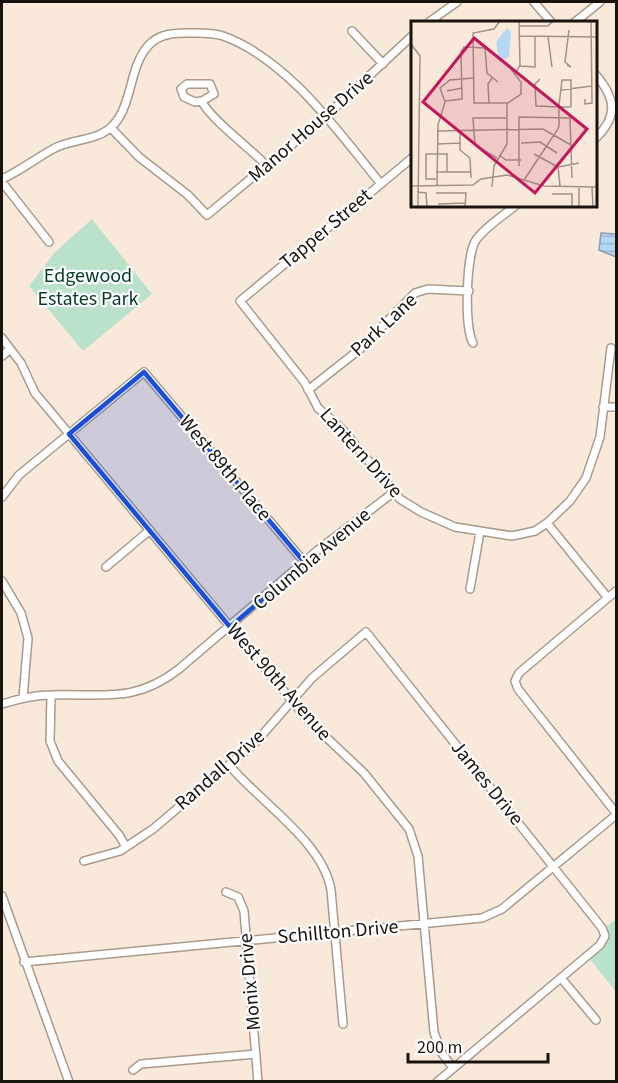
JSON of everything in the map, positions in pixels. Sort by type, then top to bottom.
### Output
[{"type":"street","points":[[430,21],[457,2]]},
{"type":"street","points":[[534,2],[550,21]]},
{"type":"street","points":[[576,21],[600,2]]},
{"type":"street","points":[[352,31],[383,64]]},
{"type":"street","points":[[49,242],[2,180],[54,148],[92,139],[111,128],[123,111],[143,52],[159,38],[179,33],[215,34],[234,42],[277,70],[325,117],[381,184]]},
{"type":"street","name":"Manor House Drive","points":[[111,128],[145,162],[183,191],[207,215],[325,117],[411,37]]},
{"type":"street","points":[[597,76],[610,94],[613,109],[609,123],[597,137]]},
{"type":"street","points":[[202,100],[211,117],[238,137],[266,165]]},
{"type":"street","name":"Tapper Street","points":[[240,301],[411,159]]},
{"type":"street","points":[[473,343],[468,328],[470,256],[475,241],[515,207]]},
{"type":"street","name":"Park Lane","points":[[308,390],[360,349],[415,293],[428,289],[469,291]]},
{"type":"street","name":"Lantern Drive","points":[[240,301],[308,390],[318,408],[342,429],[394,492],[411,506],[435,518],[455,527],[480,532],[516,536],[535,531],[547,524],[570,501],[586,478],[599,444],[611,348]]},
{"type":"street","name":"West 90th Avenue","points":[[2,338],[21,363],[32,389],[69,434],[291,699],[322,734],[357,764],[409,829],[418,856],[434,1027],[439,1047],[453,1068]]},
{"type":"street","points":[[2,356],[10,349]]},
{"type":"street","name":"West 89th Place","points":[[69,434],[144,372],[305,563]]},
{"type":"street","points":[[603,407],[616,407]]},
{"type":"street","points":[[2,497],[16,478],[69,434]]},
{"type":"street","name":"Columbia Avenue","points":[[2,704],[51,694],[108,697],[141,692],[173,674],[394,492]]},
{"type":"street","points":[[547,524],[608,598]]},
{"type":"street","points":[[106,567],[150,530]]},
{"type":"street","points":[[470,589],[480,532]]},
{"type":"street","points":[[2,581],[21,613],[28,638],[23,698]]},
{"type":"street","points":[[616,591],[519,673],[515,681],[518,689],[616,814]]},
{"type":"street","name":"Randall Drive","points":[[84,861],[110,855],[126,847],[229,765],[259,739],[291,699],[366,632]]},
{"type":"street","name":"James Drive","points":[[366,632],[553,866],[605,936],[600,945],[561,978]]},
{"type":"street","points":[[51,694],[50,741],[58,761],[119,835],[126,847]]},
{"type":"street","points":[[229,765],[261,800],[291,825],[320,860],[331,885],[343,1024]]},
{"type":"street","name":"Schillton Drive","points":[[24,962],[424,925],[488,916],[502,909],[616,814]]},
{"type":"street","name":"Monix Drive","points":[[226,892],[238,897],[244,911],[258,1082]]},
{"type":"street","points":[[2,896],[68,1081]]},
{"type":"street","points":[[437,1082],[561,978],[596,1020]]},
{"type":"street","points":[[133,1070],[141,1064],[256,1054]]},
{"type":"highlighted area","points":[[144,372],[305,563],[230,627],[69,434]]},
{"type":"green space","name":"Edgewood Estates Park","points":[[92,219],[152,294],[83,351],[29,286],[55,252]]},
{"type":"green space","points":[[616,919],[616,992],[589,958],[607,942],[606,927]]},
{"type":"water","points":[[601,233],[616,234],[616,257],[599,250]]}]
